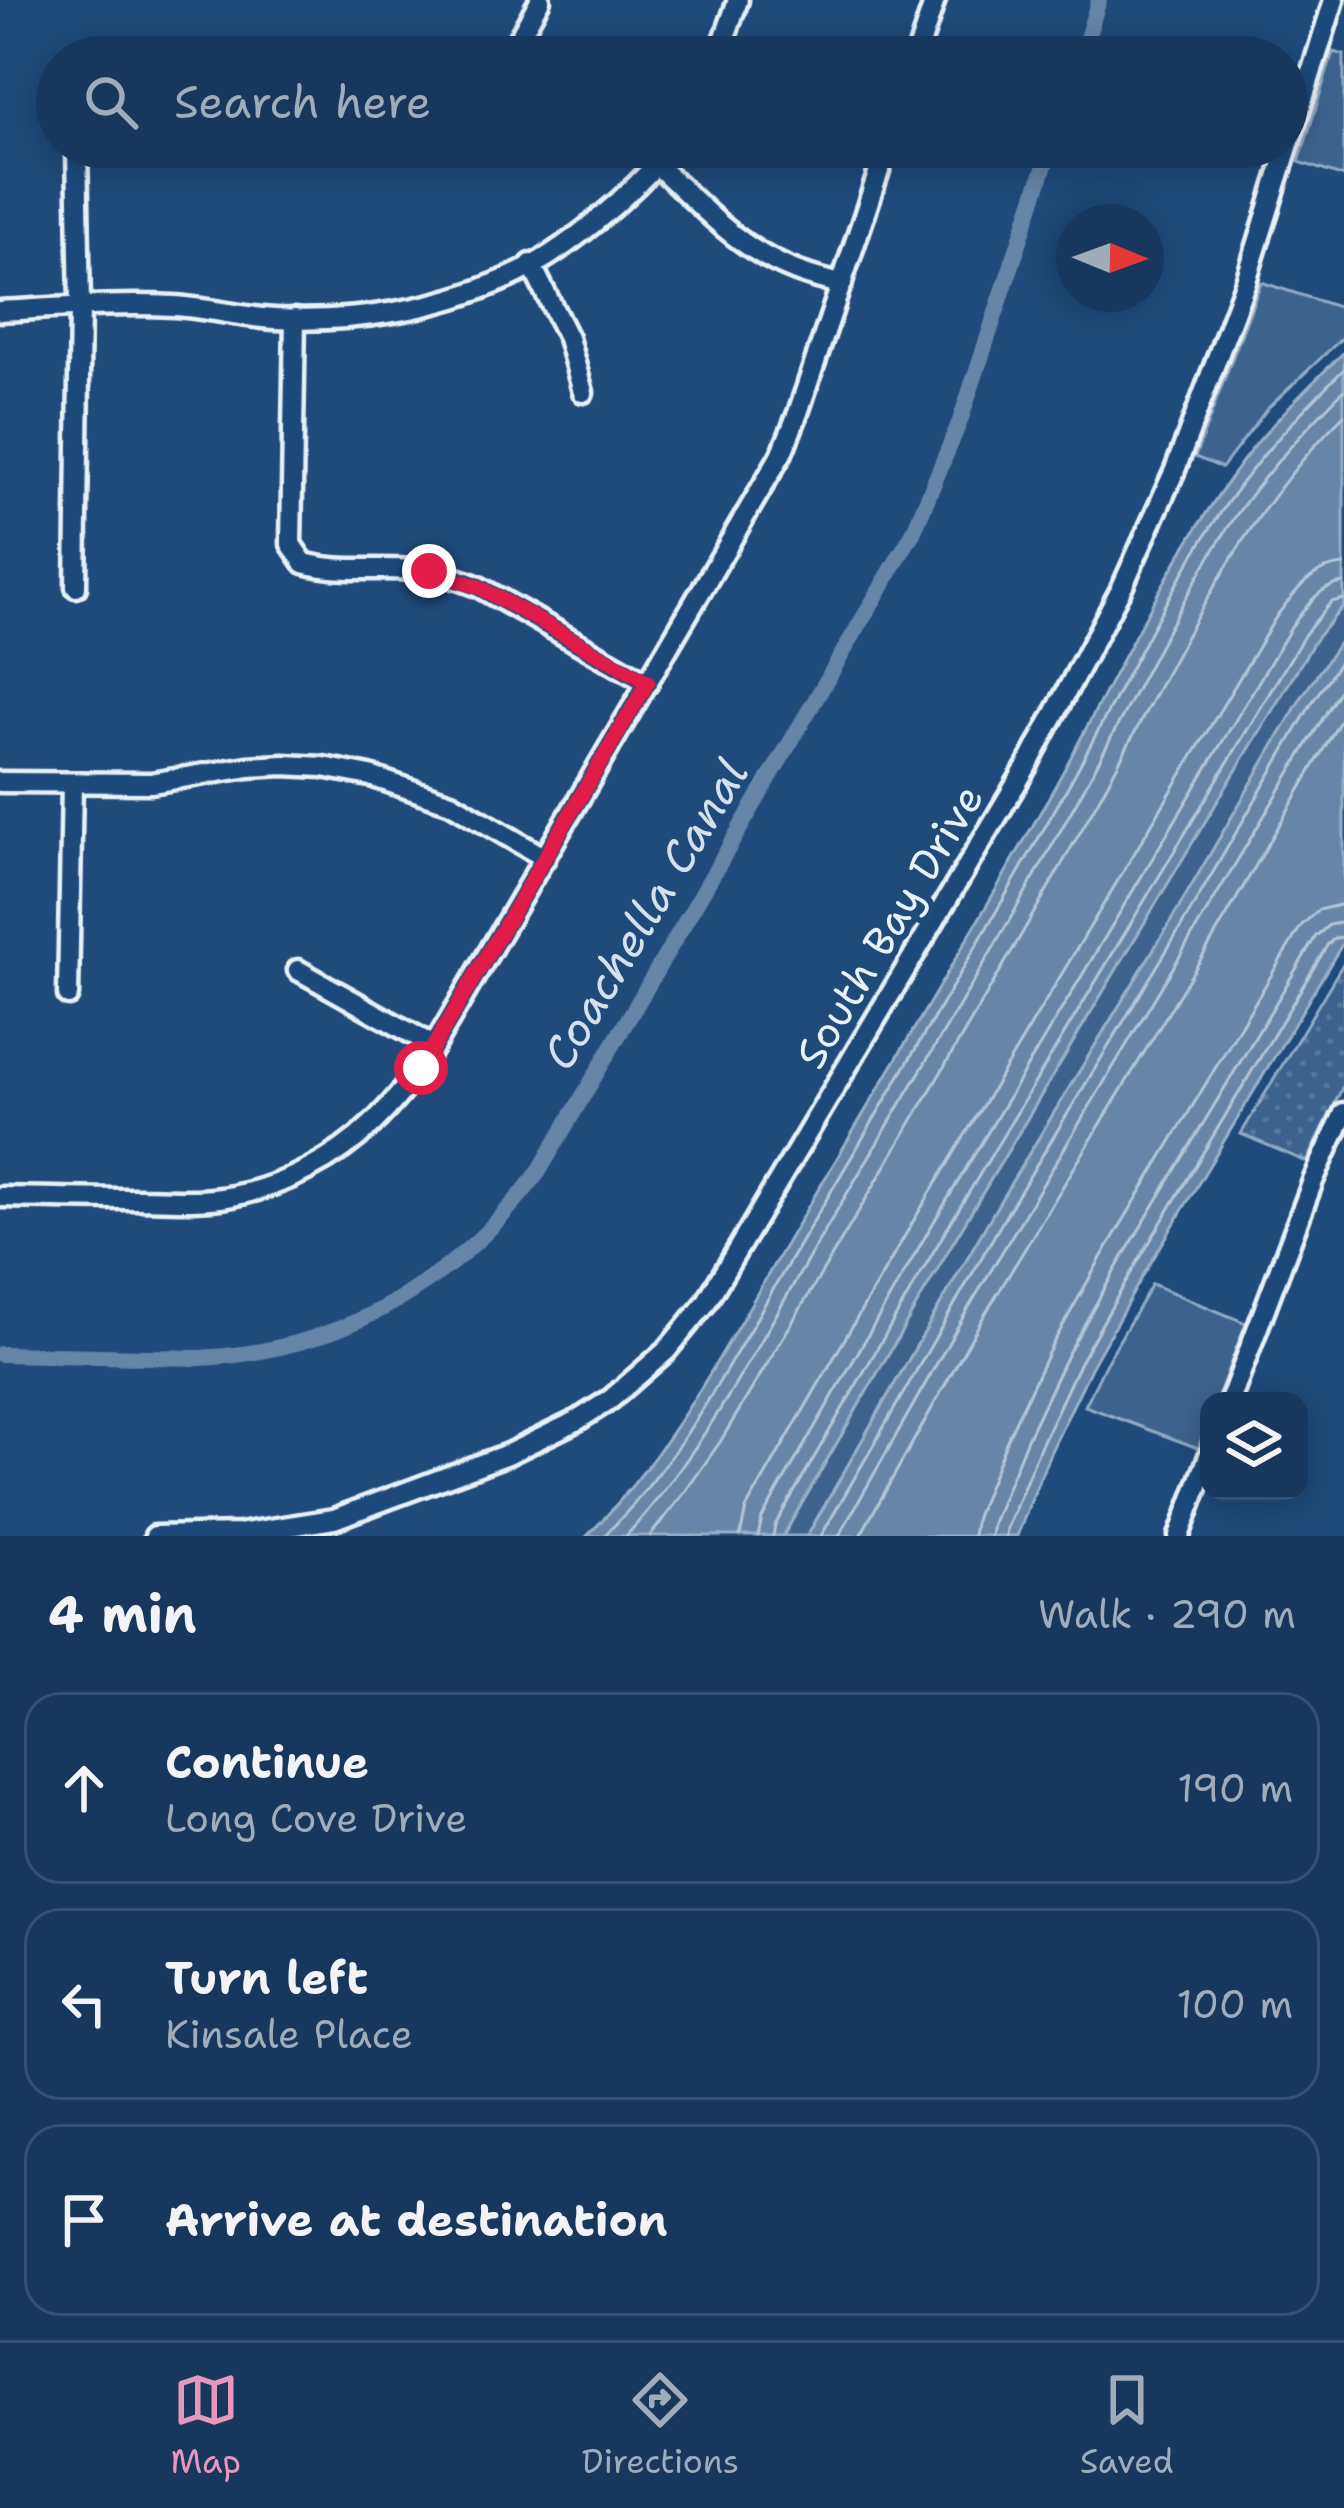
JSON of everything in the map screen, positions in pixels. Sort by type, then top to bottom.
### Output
[{"type":"street","points":[[520,36],[540,0]]},
{"type":"street","points":[[725,36],[738,0]]},
{"type":"street","points":[[923,36],[935,0]]},
{"type":"street","name":"South Bay Drive","points":[[1308,83],[1334,0]]},
{"type":"street","points":[[76,586],[77,168]]},
{"type":"street","points":[[0,311],[177,306],[271,319],[391,313],[512,277],[606,212],[654,168]]},
{"type":"street","points":[[660,168],[735,239],[807,277],[842,284]]},
{"type":"street","points":[[0,1197],[185,1200],[264,1189],[339,1151],[370,1126],[421,1068],[782,453],[879,168]]},
{"type":"street","name":"South Bay Drive","points":[[155,1536],[239,1534],[334,1519],[508,1454],[578,1420],[666,1352],[705,1304],[1027,766],[1123,585],[1175,470],[1246,280],[1281,168]]},
{"type":"street","points":[[531,264],[568,338],[583,392]]},
{"type":"street","points":[[295,319],[291,544],[304,563],[455,577],[648,682]]},
{"type":"street","points":[[0,782],[151,783],[248,767],[323,767],[370,776],[451,803],[545,858]]},
{"type":"street","points":[[68,995],[72,783]]},
{"type":"street","points":[[298,970],[434,1046]]},
{"type":"street","points":[[1233,1392],[1313,1181],[1344,1113]]},
{"type":"street","points":[[1179,1536],[1200,1480]]},
{"type":"shaded area","points":[[1333,52],[1344,55],[1344,177],[1308,165],[1308,133]]},
{"type":"shaded area","points":[[1261,282],[1344,309],[1344,336],[1267,409],[1222,468],[1195,457]]},
{"type":"shaded area","points":[[1344,605],[1344,636],[1303,695],[999,1203],[807,1536],[783,1536],[1197,835],[1315,640]]},
{"type":"shaded area","points":[[1344,962],[1344,1084],[1307,1162],[1241,1134]]},
{"type":"shaded area","points":[[1152,1284],[1246,1323],[1219,1392],[1200,1392],[1198,1448],[1085,1406]]},
{"type":"water","points":[[1344,352],[1344,605],[1315,640],[1197,835],[783,1536],[587,1536],[645,1470],[719,1359],[1025,839],[1188,541],[1251,451]]},
{"type":"water","points":[[1344,636],[1344,941],[1091,1368],[1017,1536],[807,1536],[999,1203],[1303,695]]},
{"type":"waterway","name":"Coachella Canal","points":[[1088,36],[1099,0]]},
{"type":"waterway","name":"Coachella Canal","points":[[0,1354],[199,1358],[299,1342],[390,1304],[470,1247],[505,1212],[538,1173],[913,533],[960,421],[1044,168]]},
{"type":"route","points":[[421,1068],[648,682],[479,587],[429,571]]}]
